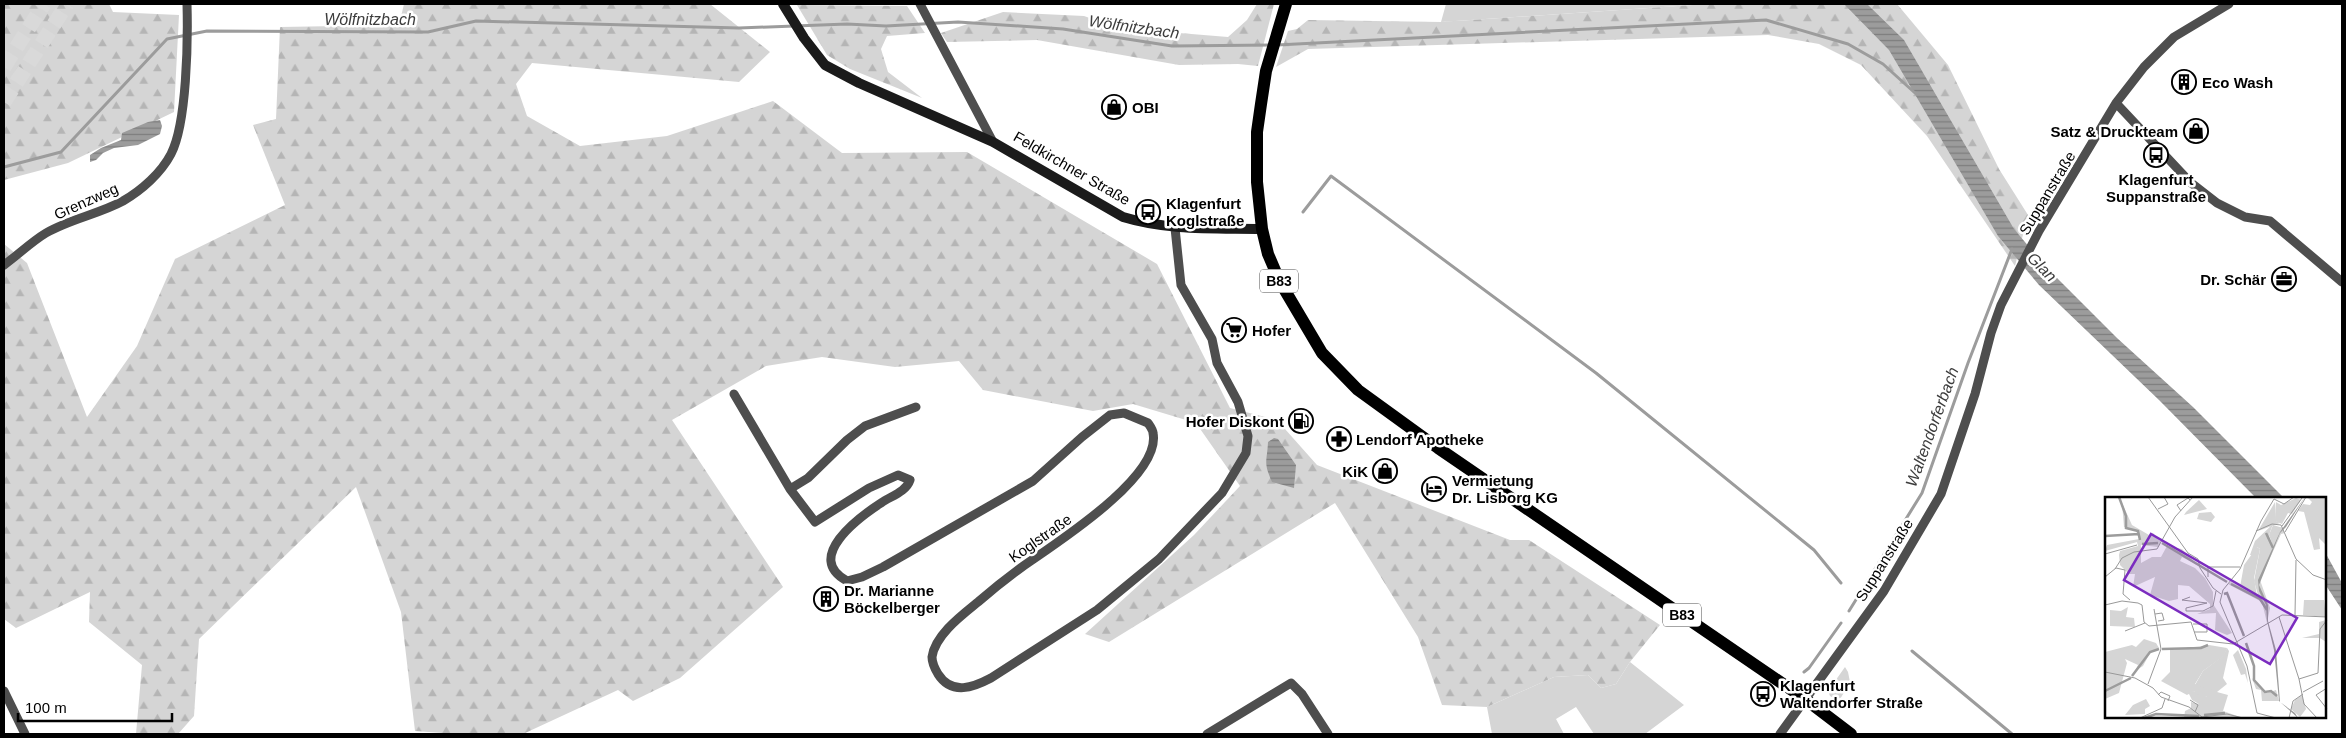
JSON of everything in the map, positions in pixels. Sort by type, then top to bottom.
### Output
[{"type":"main road","name":"B83","points":[[1286,4],[1266,71],[1257,132],[1256,170],[1262,229],[1268,254],[1280,282],[1306,329],[1322,353],[1358,390],[1446,453],[1805,699],[1851,734]]},
{"type":"street","name":"Grenzweg","points":[[4,265],[46,233],[121,202],[135,194],[154,176],[171,154],[179,132],[184,92],[187,4]]},
{"type":"street","name":"Feldkirchner Straße","points":[[783,4],[816,57],[836,72],[994,142],[1123,217],[1144,224],[1175,228],[1262,229]]},
{"type":"street","points":[[920,4],[994,142]]},
{"type":"street","name":"Suppanstraße","points":[[1780,734],[1884,591],[1941,494],[1975,394],[1991,333],[2001,305],[2039,231],[2116,103],[2144,67],[2174,37],[2229,4]]},
{"type":"street","points":[[2116,103],[2190,182],[2217,203],[2245,217],[2270,221],[2342,282]]},
{"type":"street","name":"Koglstraße","points":[[734,394],[790,489],[815,522],[868,488],[898,475],[910,480],[908,486],[854,522],[835,545],[830,556],[830,567],[835,575],[847,581],[862,577],[882,567],[1033,481],[1082,437],[1110,415],[1124,413],[1148,423],[1154,434],[1151,451],[1143,466],[1119,495],[1095,516],[1013,574],[951,626],[937,644],[932,657],[935,669],[941,679],[949,685],[959,688],[973,687],[992,678],[1097,610],[1159,559],[1222,493],[1246,453],[1248,436],[1238,402],[1217,363],[1212,339],[1181,285],[1175,228]]},
{"type":"street","points":[[790,489],[808,478],[847,440],[865,426],[916,407]]},
{"type":"street","points":[[1207,734],[1291,683],[1302,694],[1328,734]]},
{"type":"street","points":[[4,691],[25,734]]},
{"type":"green space","points":[[4,4],[109,4],[113,12],[179,15],[174,112],[68,163],[4,180]]},
{"type":"green space","points":[[404,4],[710,4],[770,52],[739,82],[532,63],[516,84],[527,116],[580,146],[667,136],[773,101],[842,153],[967,152],[1157,264],[1230,408],[1277,420],[1317,465],[1510,540],[1529,540],[1660,625],[1630,662],[1616,684],[1601,688],[1588,675],[1554,677],[1487,707],[1442,705],[1418,637],[1335,503],[1109,642],[1085,634],[1194,535],[1240,486],[1196,423],[1133,404],[1093,411],[983,390],[959,361],[895,367],[822,357],[766,366],[672,420],[783,587],[680,678],[633,701],[618,690],[523,734],[456,734],[415,731],[401,612],[356,487],[199,639],[194,716],[178,734],[136,734],[142,665],[89,622],[90,592],[16,628],[4,619],[4,244],[27,263],[87,417],[137,346],[175,259],[285,205],[253,125],[276,119],[280,27],[399,25]]},
{"type":"green space","points":[[1257,4],[1274,4],[1258,66],[1238,64],[1179,65],[1037,40],[947,42],[941,33],[1003,12],[1084,16],[1118,28],[1228,37],[1247,20]]},
{"type":"green space","points":[[1446,4],[1707,4],[1441,22]]},
{"type":"green space","points":[[1707,4],[1897,4],[1948,65],[1999,169],[2028,215],[2015,266],[1927,136],[1861,65],[1819,44],[1768,35],[1308,49],[1276,67],[1288,31],[1297,29],[1308,20],[1441,22]]},
{"type":"green space","points":[[797,5],[907,6],[925,33],[887,36],[881,49],[888,72],[922,98],[850,69],[827,55]]},
{"type":"green space","points":[[1630,662],[1684,705],[1645,734],[1594,734],[1576,707],[1556,719],[1564,734],[1492,734],[1487,707],[1554,677],[1588,675],[1601,688],[1616,684]]},
{"type":"green space","points":[[1845,667],[1850,682],[1839,701],[1830,696],[1828,691]]},
{"type":"water","name":"Glan","points":[[1844,4],[1867,4],[1904,40],[2014,229],[2046,267],[2117,338],[2193,407],[2283,497],[2255,497],[2159,400],[2039,285],[1998,236],[1889,50]]},
{"type":"water","points":[[160,120],[162,126],[160,134],[138,145],[114,148],[90,162],[90,155],[101,148],[121,140],[122,133],[148,122]]},
{"type":"water","points":[[1274,438],[1278,439],[1296,465],[1294,488],[1272,482],[1267,470],[1268,442]]},
{"type":"water","points":[[2326,554],[2342,583],[2342,610],[2326,586]]},
{"type":"waterway","name":"Wölfnitzbach","points":[[1277,45],[1766,20],[1848,44],[1883,64],[1915,93]]},
{"type":"waterway","name":"Wölfnitzbach","points":[[4,167],[61,152],[167,39],[207,31],[428,32],[476,21],[739,28],[847,24],[886,26],[958,22],[1063,29],[1172,46],[1271,45]]},
{"type":"waterway","points":[[1303,212],[1331,176],[1596,373],[1814,550],[1841,583]]},
{"type":"waterway","name":"Waltendorferbach","points":[[1849,611],[1922,493],[1968,363],[2012,249]]},
{"type":"waterway","name":"Waltendorferbach","points":[[1804,672],[1809,668],[1841,623]]},
{"type":"waterway","points":[[1912,651],[2012,734]]},
{"type":"tunnel","points":[[4,67],[44,4]]},
{"type":"tunnel","points":[[4,102],[67,4]]},
{"type":"place","name":"Eco Wash","points":[[2184,82]]},
{"type":"place","name":"OBI","points":[[1114,107]]},
{"type":"place","name":"Satz & Druckteam","points":[[2196,131]]},
{"type":"place","name":"Klagenfurt Suppanstraße","points":[[2156,155]]},
{"type":"place","name":"Klagenfurt Koglstraße","points":[[1148,212]]},
{"type":"place","name":"Dr. Schär","points":[[2284,279]]},
{"type":"place","name":"Hofer","points":[[1234,330]]},
{"type":"place","name":"Hofer Diskont","points":[[1301,421]]},
{"type":"place","name":"Lendorf Apotheke","points":[[1339,439]]},
{"type":"place","name":"KiK","points":[[1385,471]]},
{"type":"place","name":"Vermietung Dr. Lisborg KG","points":[[1434,489]]},
{"type":"place","name":"Dr. Marianne Böckelberger","points":[[826,599]]},
{"type":"place","name":"Klagenfurt Waltendorfer Straße","points":[[1763,694]]}]
